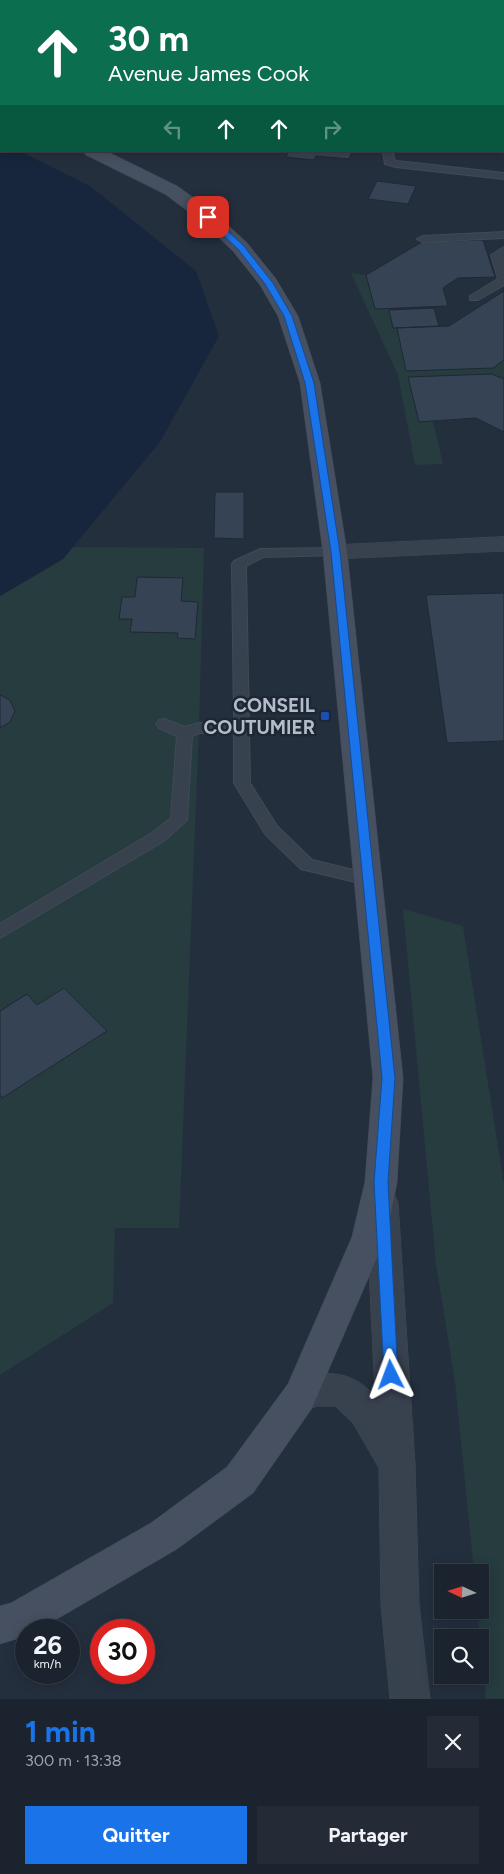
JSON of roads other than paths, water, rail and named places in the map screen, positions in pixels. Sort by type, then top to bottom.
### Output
[{"type":"main road","points":[[0,1625],[18,1620],[164,1536],[240,1480],[300,1396],[369,1238],[381,1182],[388,1078],[335,552],[310,383],[288,316],[269,283],[240,247],[208,217],[171,190],[94,152]]},
{"type":"street","points":[[335,552],[504,544]]},
{"type":"street","points":[[381,1182],[397,1464],[400,1605],[410,1699]]},
{"type":"street","points":[[300,1396],[323,1388],[348,1394],[374,1420],[397,1464]]},
{"type":"lane","points":[[388,152],[389,162],[396,164],[504,176]]},
{"type":"lane","points":[[423,239],[504,235]]},
{"type":"lane","points":[[474,298],[504,279],[497,255],[504,250]]},
{"type":"lane","points":[[335,552],[260,553],[239,564],[242,783],[271,830],[307,865],[368,879]]},
{"type":"lane","points":[[164,724],[186,733],[199,728],[240,726]]},
{"type":"lane","points":[[0,932],[158,837],[179,820],[186,733]]},
{"type":"water","points":[[0,152],[21,152],[90,186],[196,271],[219,336],[160,442],[63,559],[0,596]]},
{"type":"place","name":"CONSEIL COUTUMIER","points":[[325,716]]}]
